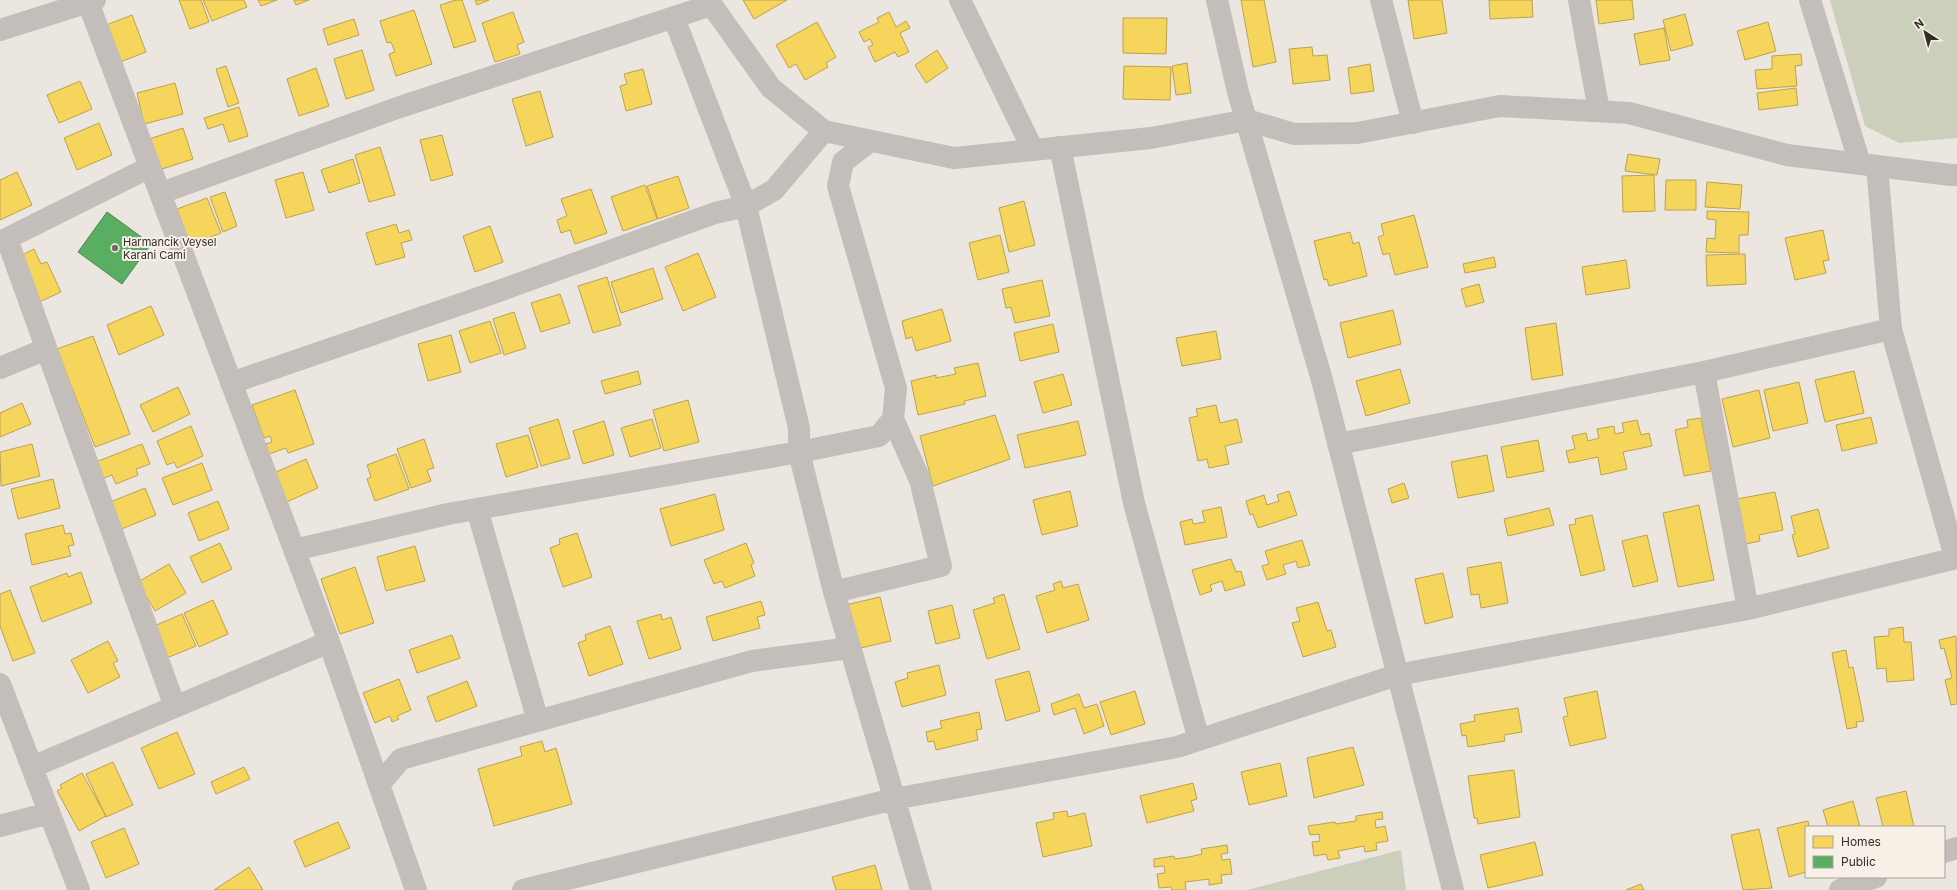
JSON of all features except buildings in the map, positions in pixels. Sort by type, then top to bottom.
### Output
[{"type":"street","points":[[960,0],[1033,150]]},
{"type":"street","points":[[1217,0],[1247,120],[1322,380],[1453,890]]},
{"type":"street","points":[[1381,0],[1413,123]]},
{"type":"street","points":[[1579,0],[1599,111]]},
{"type":"street","points":[[523,890],[894,799],[1176,747],[1397,676],[1748,609],[1956,558],[1892,329],[1869,165],[1810,0]]},
{"type":"street","points":[[0,30],[92,1],[150,167],[329,642],[416,890]]},
{"type":"street","points":[[161,193],[400,107],[674,18],[709,3],[771,88],[824,131],[954,158],[1151,138],[1247,120],[1294,134],[1357,133],[1500,106],[1629,113],[1787,155],[1957,175]]},
{"type":"street","points":[[674,18],[746,206],[799,428],[800,452],[834,592],[921,890]]},
{"type":"street","points":[[231,383],[496,292],[715,213],[746,206],[774,190],[824,131]]},
{"type":"street","points":[[834,592],[941,566],[920,480],[893,419],[896,388],[838,186],[843,162],[870,141]]},
{"type":"street","points":[[1060,147],[1134,502],[1199,740]]},
{"type":"street","points":[[150,167],[3,240],[46,349],[175,707]]},
{"type":"street","points":[[1338,444],[1704,372],[1892,329]]},
{"type":"street","points":[[0,368],[46,349]]},
{"type":"street","points":[[1704,372],[1748,609]]},
{"type":"street","points":[[294,550],[477,509],[800,452],[879,436],[893,419]]},
{"type":"street","points":[[477,509],[538,721]]},
{"type":"street","points":[[32,767],[329,642]]},
{"type":"street","points":[[379,785],[401,759],[752,661],[850,648]]},
{"type":"street","points":[[0,684],[79,890]]},
{"type":"street","points":[[0,826],[49,813]]},
{"type":"street","points":[[1945,852],[1957,848]]},
{"type":"street","points":[[1840,890],[1873,878]]},
{"type":"green space","points":[[1830,0],[1957,0],[1957,138],[1899,143],[1865,126]]},
{"type":"green space","points":[[1401,850],[1406,890],[1247,890]]},
{"type":"place","name":"Harmancik Veysel Karani Cami","points":[[115,248]]}]
